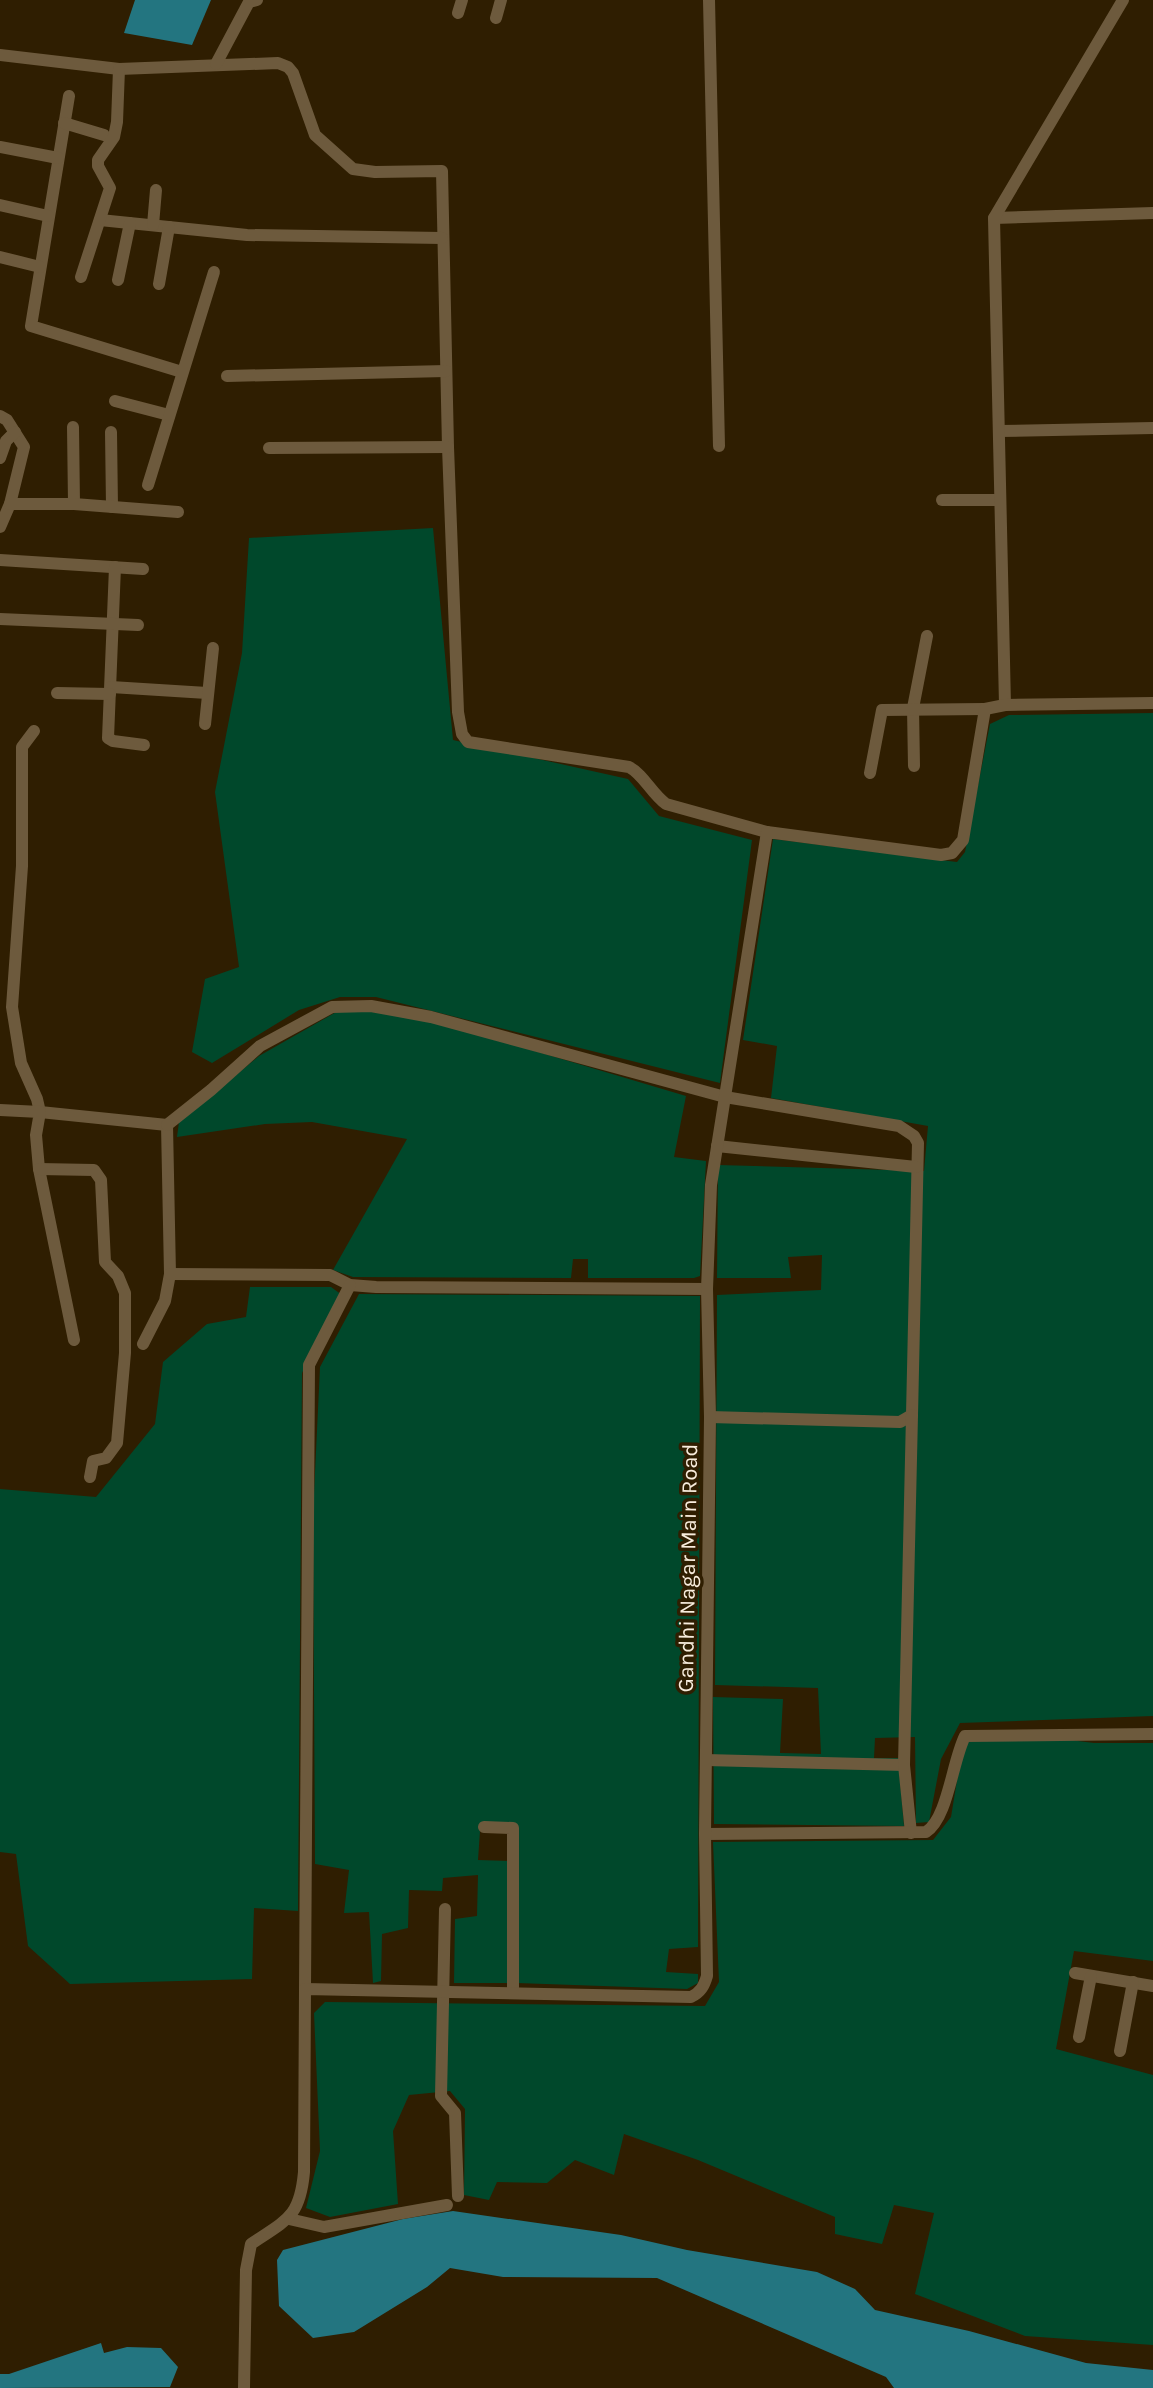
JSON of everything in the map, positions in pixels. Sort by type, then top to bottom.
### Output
[{"type":"street","points":[[216,64],[249,2],[257,0]]},
{"type":"street","points":[[496,18],[501,0]]},
{"type":"street","points":[[709,0],[719,446]]},
{"type":"street","points":[[1005,705],[994,218],[1123,0]]},
{"type":"street","points":[[0,55],[119,69],[278,63],[293,73],[315,135],[353,169],[375,172],[442,171],[458,712],[462,734],[468,742],[629,767],[637,771],[653,795],[666,804],[767,832],[941,855],[952,853],[963,840],[985,709]]},
{"type":"street","points":[[81,277],[110,188],[98,160],[114,137],[119,69]]},
{"type":"street","points":[[69,96],[31,326],[182,372]]},
{"type":"street","points":[[64,123],[104,135]]},
{"type":"street","points":[[0,147],[58,158]]},
{"type":"street","points":[[153,225],[156,190]]},
{"type":"street","points":[[0,205],[48,216]]},
{"type":"street","points":[[994,218],[1153,213]]},
{"type":"street","points":[[100,220],[247,235],[442,238]]},
{"type":"street","points":[[118,280],[130,223]]},
{"type":"street","points":[[159,284],[169,227]]},
{"type":"street","points":[[0,257],[40,267]]},
{"type":"street","points":[[148,485],[214,272]]},
{"type":"street","points":[[227,376],[446,371]]},
{"type":"street","points":[[115,401],[169,415]]},
{"type":"street","points":[[0,416],[7,420],[24,447],[10,504],[0,527]]},
{"type":"street","points":[[73,427],[74,504]]},
{"type":"street","points":[[999,431],[1153,428]]},
{"type":"street","points":[[0,458],[6,441],[15,432]]},
{"type":"street","points":[[111,432],[112,507]]},
{"type":"street","points":[[269,448],[448,447]]},
{"type":"street","points":[[942,500],[1000,500]]},
{"type":"street","points":[[10,504],[74,504],[178,512]]},
{"type":"street","points":[[0,560],[143,569]]},
{"type":"street","points":[[115,567],[108,738],[144,745]]},
{"type":"street","points":[[0,619],[138,625]]},
{"type":"street","points":[[914,766],[913,708],[927,636]]},
{"type":"street","points":[[205,724],[213,648]]},
{"type":"street","points":[[57,693],[110,690],[207,693]]},
{"type":"street","points":[[870,773],[882,710],[1153,703]]},
{"type":"street","points":[[34,731],[22,747],[22,866],[6,1007],[21,1063],[40,1112],[36,1135],[39,1169],[74,1340]]},
{"type":"street","name":"Gandhi Nagar Main Road","points":[[305,1989],[691,1997],[700,1993],[707,1976],[705,1834],[710,1417],[707,1289],[711,1185],[767,832]]},
{"type":"street","points":[[0,1110],[167,1125],[260,1046],[332,1007],[371,1006],[431,1017],[725,1097],[899,1126],[914,1136],[918,1143],[904,1765],[911,1833]]},
{"type":"street","points":[[143,1344],[165,1301],[170,1274],[167,1125]]},
{"type":"street","points":[[717,1146],[916,1167]]},
{"type":"street","points":[[39,1169],[94,1170],[98,1175],[101,1180],[105,1262],[118,1276],[125,1293],[125,1353],[117,1443],[106,1458],[93,1461],[90,1477]]},
{"type":"street","points":[[170,1274],[330,1275],[350,1285],[707,1289]]},
{"type":"street","points":[[244,2388],[246,2270],[251,2244],[289,2219],[302,2197],[309,1365],[350,1285]]},
{"type":"street","points":[[710,1417],[900,1422],[912,1415]]},
{"type":"street","points":[[705,1834],[926,1832],[934,1827],[940,1816],[957,1751],[965,1736],[1153,1734]]},
{"type":"street","points":[[706,1760],[904,1765]]},
{"type":"street","points":[[484,1827],[513,1828],[513,1992]]},
{"type":"street","points":[[289,2219],[324,2227],[452,2201],[455,2113],[441,2096],[445,1909]]},
{"type":"street","points":[[1075,1973],[1153,1986]]},
{"type":"street","points":[[1079,2037],[1091,1976]]},
{"type":"street","points":[[1120,2051],[1133,1982]]},
{"type":"green space","points":[[433,528],[453,740],[628,779],[659,816],[752,840],[720,1083],[376,997],[340,997],[299,1010],[212,1063],[192,1052],[205,979],[239,967],[215,792],[242,653],[249,538]]},
{"type":"green space","points":[[1153,713],[1153,1716],[960,1723],[941,1759],[929,1822],[916,1823],[915,1737],[875,1738],[874,1758],[898,1758],[904,1826],[714,1824],[713,1697],[783,1699],[780,1753],[821,1754],[818,1688],[715,1685],[717,1295],[821,1290],[822,1255],[788,1257],[791,1278],[717,1278],[718,1165],[924,1171],[928,1126],[771,1098],[777,1046],[743,1040],[773,839],[957,862],[965,852],[990,724],[1009,715]]},
{"type":"green space","points":[[338,1011],[431,1020],[686,1096],[674,1157],[706,1161],[700,1276],[588,1278],[588,1259],[573,1259],[571,1278],[353,1277],[333,1270],[407,1139],[312,1122],[265,1124],[177,1137],[179,1122],[259,1056]]},
{"type":"green space","points":[[250,1287],[331,1287],[342,1295],[302,1373],[298,1911],[254,1908],[252,1979],[70,1984],[28,1946],[16,1854],[0,1852],[0,1489],[96,1497],[155,1424],[163,1362],[207,1324],[246,1317]]},
{"type":"green space","points":[[359,1294],[700,1296],[698,1947],[669,1949],[666,1972],[698,1974],[698,1983],[687,1989],[517,1983],[516,1833],[480,1831],[478,1860],[510,1861],[509,1983],[454,1983],[455,1919],[477,1916],[478,1875],[443,1878],[442,1891],[409,1890],[408,1928],[382,1934],[381,1981],[373,1983],[369,1912],[344,1913],[349,1870],[315,1864],[313,1515],[320,1367]]},
{"type":"green space","points":[[1054,1738],[1094,1743],[1153,1743],[1153,1961],[1074,1951],[1056,2049],[1153,2075],[1153,2345],[1025,2336],[915,2294],[934,2213],[894,2205],[882,2244],[835,2234],[835,2217],[698,2160],[624,2134],[614,2175],[575,2160],[547,2183],[497,2182],[489,2200],[464,2195],[465,2109],[450,2091],[409,2095],[393,2131],[398,2204],[330,2217],[306,2208],[320,2151],[314,2013],[325,2002],[705,2006],[719,1982],[713,1842],[933,1840],[951,1817],[962,1750],[970,1740]]},
{"type":"water","points":[[135,0],[211,0],[192,45],[124,33]]},
{"type":"water","points":[[453,2211],[621,2235],[687,2250],[817,2272],[855,2289],[875,2310],[969,2331],[1086,2363],[1153,2370],[1153,2388],[894,2388],[886,2377],[657,2278],[503,2277],[450,2268],[427,2287],[354,2332],[313,2338],[279,2306],[277,2260],[283,2250],[403,2219]]},
{"type":"water","points":[[101,2343],[104,2353],[127,2347],[161,2348],[178,2367],[170,2387],[0,2388],[0,2374],[9,2374]]}]
